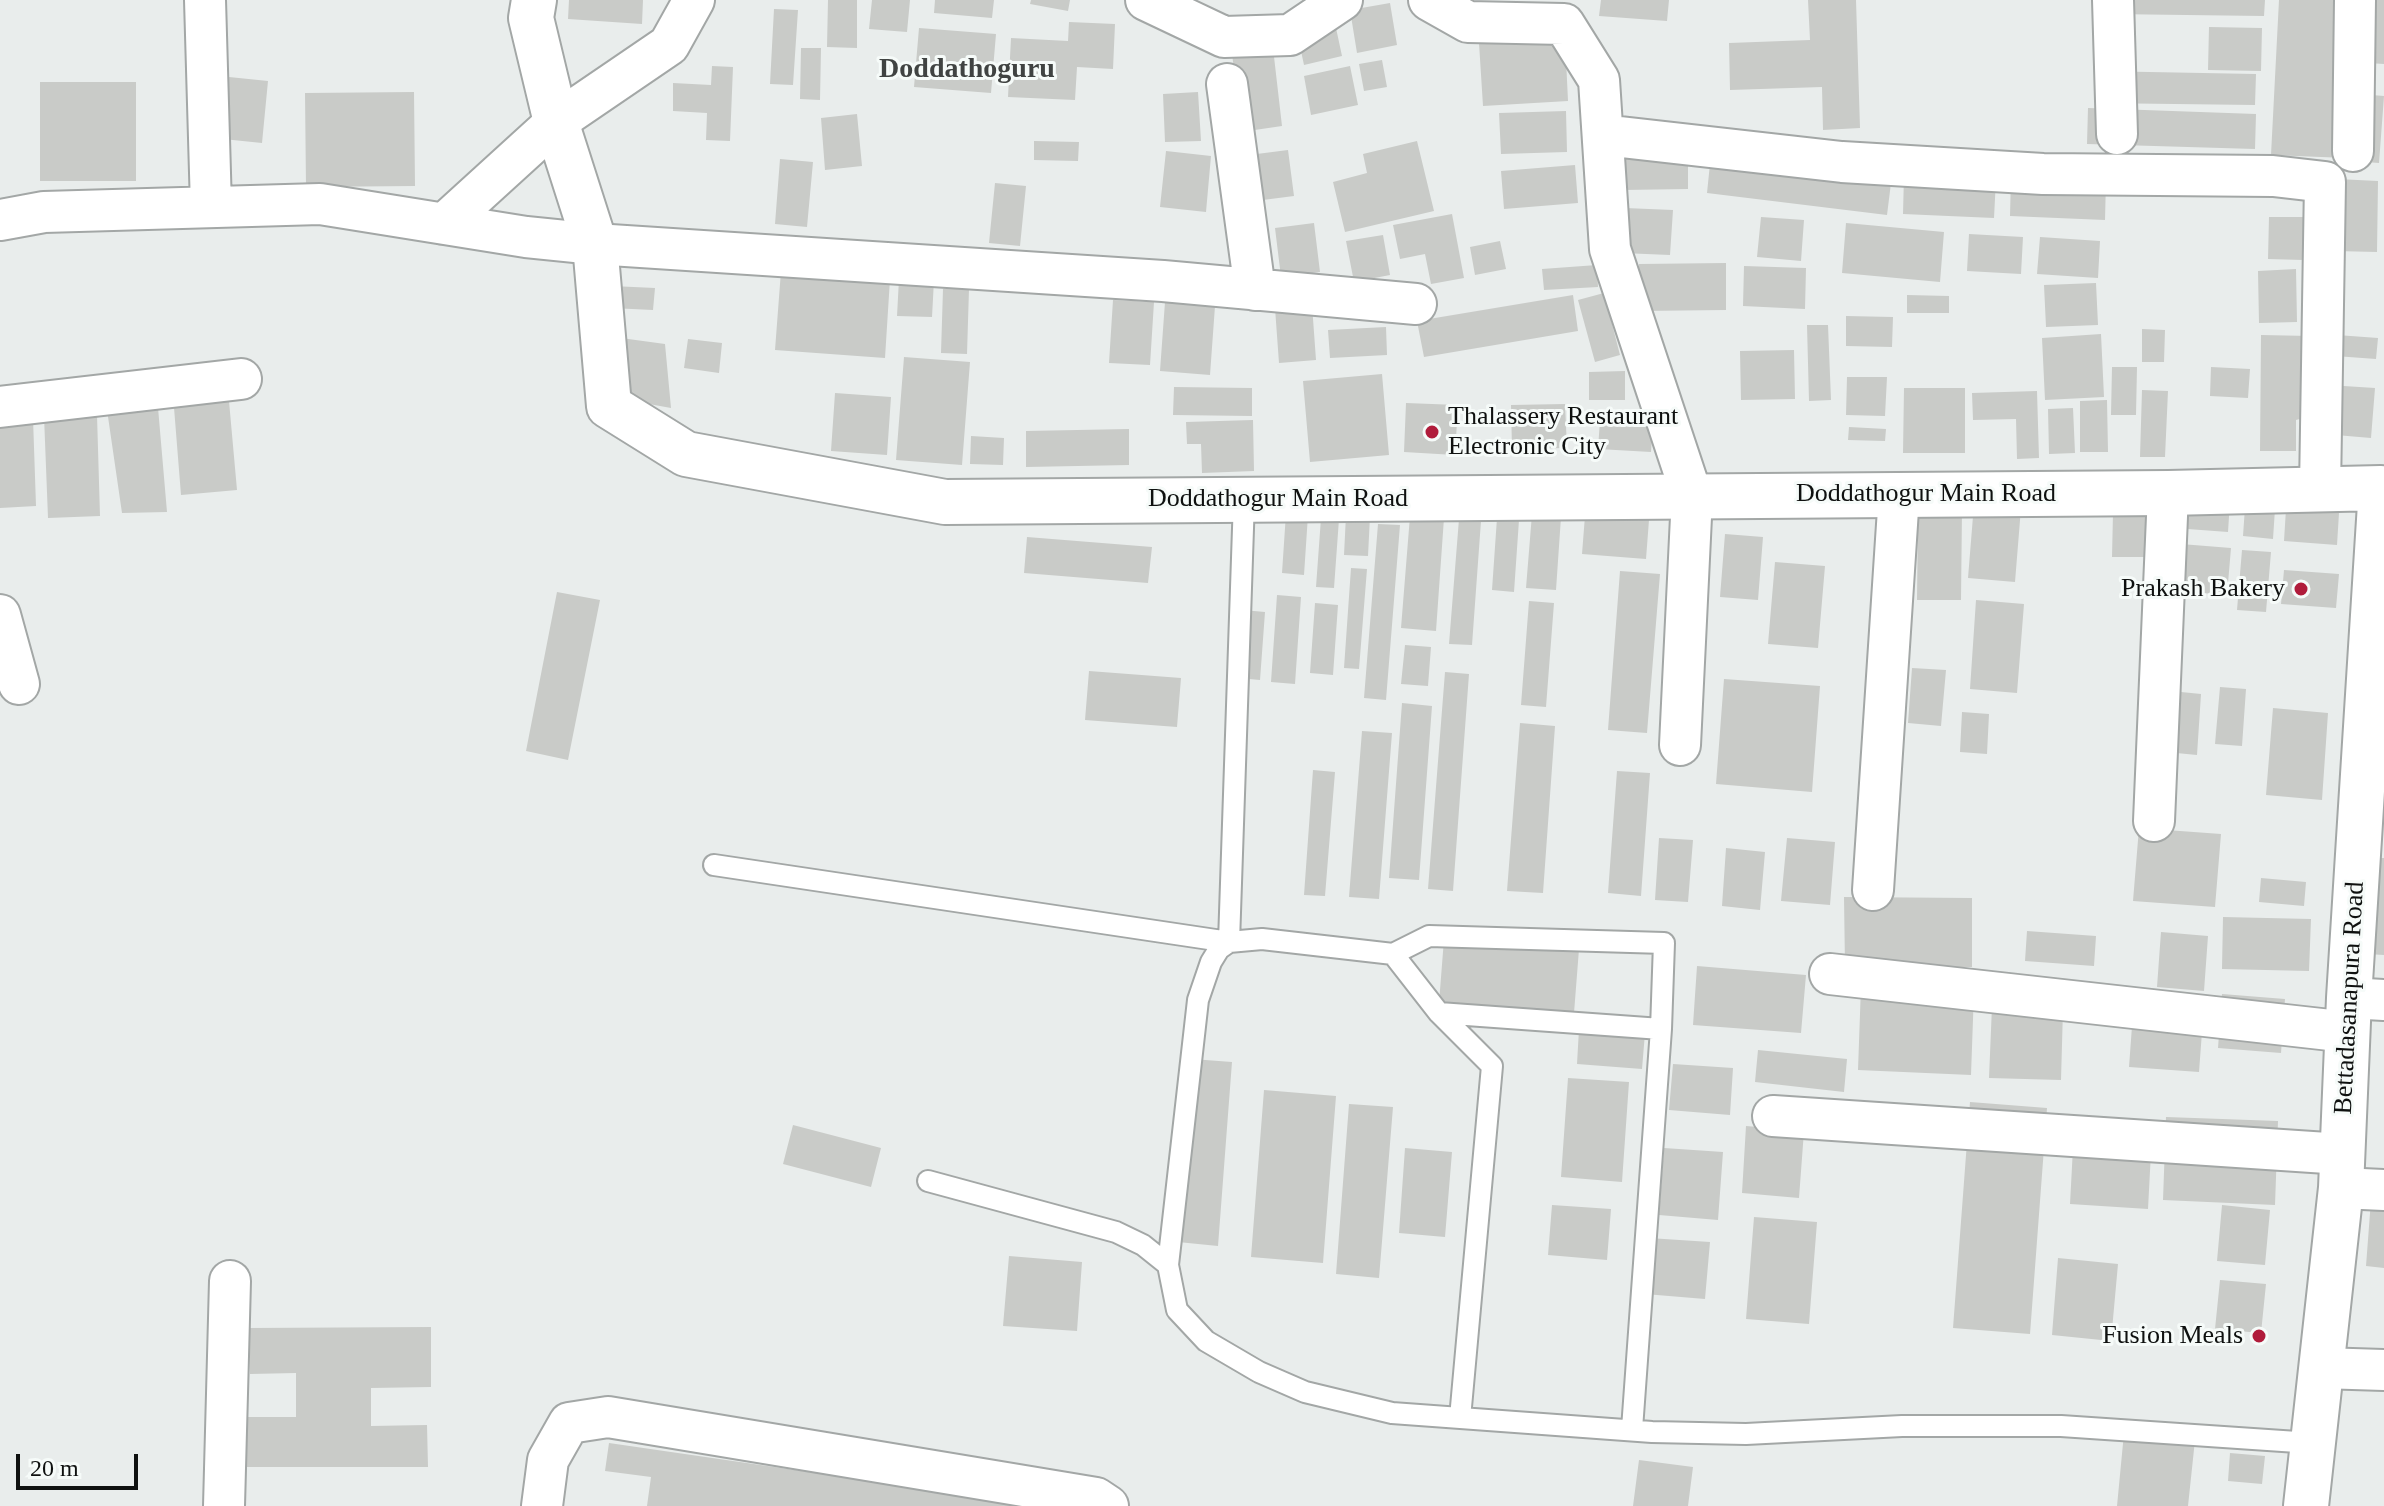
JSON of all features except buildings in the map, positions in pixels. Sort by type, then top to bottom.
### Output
[{"type":"street","points":[[205,0],[211,207]]},
{"type":"street","name":"Doddathogur Main Road","points":[[534,0],[531,18],[556,122],[595,244],[609,406],[686,454],[945,502],[2168,493],[2383,488]]},
{"type":"street","points":[[444,224],[556,122],[669,45],[694,0]]},
{"type":"street","points":[[1146,0],[1224,37],[1290,35],[1342,0]]},
{"type":"street","points":[[1429,0],[1468,22],[1564,24],[1599,80],[1610,249],[1692,496],[1680,745]]},
{"type":"street","points":[[2113,0],[2117,134]]},
{"type":"street","points":[[2353,151],[2355,0]]},
{"type":"street","points":[[1227,84],[1255,290]]},
{"type":"street","points":[[1603,135],[1842,162],[2043,174],[2273,176],[2325,182],[2320,489]]},
{"type":"street","points":[[0,220],[44,212],[320,204],[526,237],[595,244],[1163,281],[1416,304]]},
{"type":"street","points":[[0,407],[241,379]]},
{"type":"street","name":"Bettadasanapura Road","points":[[2306,1506],[2360,1010],[2383,488]]},
{"type":"street","points":[[2154,821],[2168,493]]},
{"type":"street","points":[[1873,890],[1899,494]]},
{"type":"street","points":[[0,615],[19,684]]},
{"type":"street","points":[[1830,974],[2360,1010]]},
{"type":"street","points":[[1773,1116],[2342,1171],[2384,1190]]},
{"type":"street","points":[[224,1506],[230,1281]]},
{"type":"street","points":[[2321,1368],[2384,1370]]},
{"type":"street","points":[[542,1506],[548,1460],[569,1423],[608,1417],[1096,1498],[1108,1506]]},
{"type":"lane","points":[[1229,942],[1244,499]]},
{"type":"lane","points":[[714,865],[1229,942],[1262,939],[1393,954],[1429,936],[1664,943],[1661,1029],[1632,1429]]},
{"type":"lane","points":[[1229,942],[1219,949],[1211,962],[1198,1000],[1168,1265],[1177,1310],[1206,1341],[1259,1372],[1305,1392],[1392,1413],[1652,1432],[1746,1434],[1902,1426],[2061,1426],[2312,1443]]},
{"type":"lane","points":[[1393,954],[1439,1013],[1492,1066],[1460,1418]]},
{"type":"lane","points":[[1439,1013],[1661,1029]]},
{"type":"lane","points":[[928,1181],[1116,1232],[1143,1245],[1168,1265]]},
{"type":"place","name":"Thalassery Restaurant Electronic City","points":[[1432,432]]},
{"type":"place","name":"Prakash Bakery","points":[[2301,589]]},
{"type":"place","name":"Fusion Meals","points":[[2259,1336]]},
{"type":"district","name":"Doddathoguru","points":[[967,70]]}]
